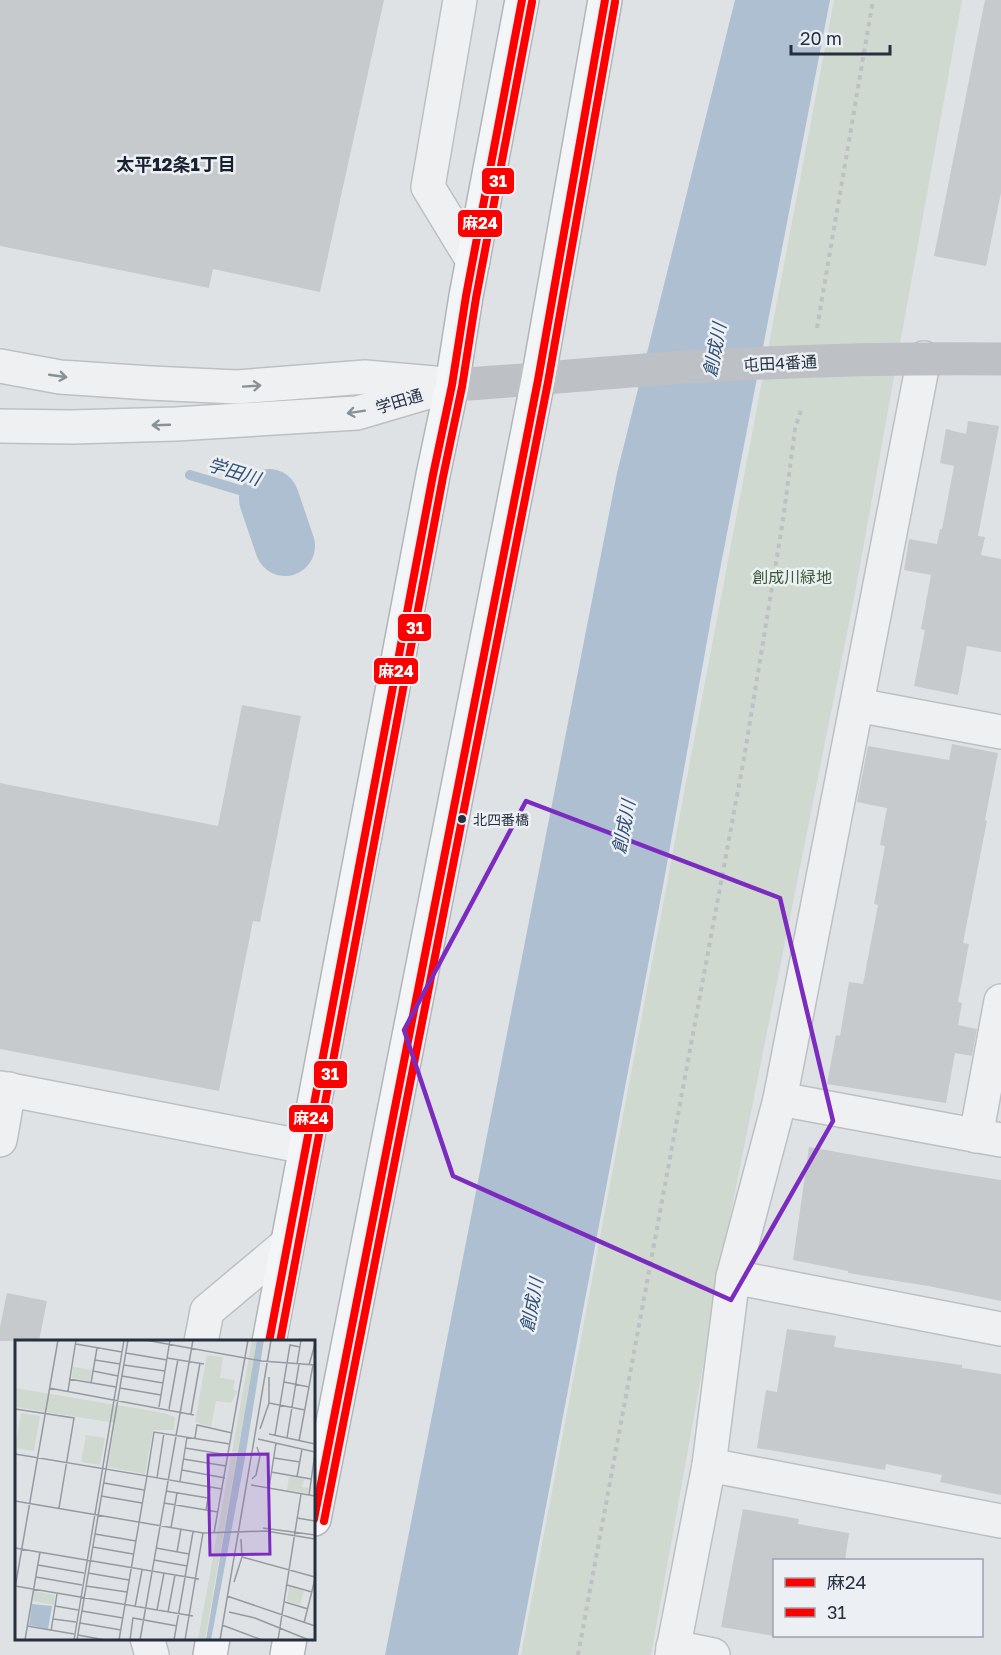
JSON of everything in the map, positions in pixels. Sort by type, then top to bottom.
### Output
[{"type":"highway","points":[[269,1340],[452,385],[522,0]]},
{"type":"highway","points":[[315,1514],[538,380],[605,0]]},
{"type":"highway","points":[[210,1655],[213,1640]]},
{"type":"highway","points":[[287,1655],[290,1640]]},
{"type":"street","points":[[460,0],[428,187],[473,261]]},
{"type":"street","points":[[713,1655],[673,1651],[709,1465],[733,1277],[780,1099],[924,358]]},
{"type":"street","name":"屯田4番通","points":[[452,385],[622,372],[806,362],[924,358],[1001,359]]},
{"type":"street","name":"学田通","points":[[0,366],[60,377],[237,387],[365,377],[452,385]]},
{"type":"street","name":"学田通","points":[[0,426],[72,428],[357,413],[452,385]]},
{"type":"street","points":[[857,705],[1001,732]]},
{"type":"street","points":[[780,1099],[988,1138],[1001,1001]]},
{"type":"street","points":[[0,1140],[5,1089],[306,1147]]},
{"type":"street","points":[[201,1340],[207,1311],[287,1244]]},
{"type":"street","points":[[733,1277],[1001,1329]]},
{"type":"street","points":[[709,1465],[1001,1521]]},
{"type":"street","points":[[148,1640],[152,1655]]},
{"type":"path","points":[[817,328],[873,0]]},
{"type":"path","points":[[578,1655],[744,758],[783,520],[795,429],[802,407]]},
{"type":"highlighted area","points":[[526,801],[780,898],[833,1121],[731,1300],[453,1176],[404,1030]]},
{"type":"green space","name":"創成川緑地","points":[[834,0],[962,0],[856,588],[730,1217],[651,1655],[521,1655]]},
{"type":"water","name":"創成川","points":[[735,0],[830,0],[718,580],[663,886],[518,1655],[385,1655],[617,473]]},
{"type":"building","points":[[0,0],[384,0],[320,292],[213,269],[209,288],[0,246]]},
{"type":"building","points":[[985,0],[1001,0],[1001,193],[986,266],[934,256]]},
{"type":"building","points":[[968,421],[999,426],[978,536],[985,537],[981,555],[1001,559],[1001,652],[967,646],[958,695],[914,686],[925,630],[921,629],[931,575],[904,570],[909,539],[937,544],[954,466],[940,463],[946,429],[966,434]]},
{"type":"building","points":[[242,705],[301,716],[260,922],[253,921],[219,1091],[0,1049],[0,783],[218,826]]},
{"type":"building","points":[[952,744],[998,753],[963,943],[969,944],[958,1002],[962,1003],[958,1025],[977,1029],[972,1056],[955,1053],[946,1103],[827,1084],[836,1035],[840,1036],[849,982],[863,984],[878,905],[874,904],[885,846],[880,845],[887,808],[857,802],[868,746],[949,760]]},
{"type":"building","points":[[809,1147],[1001,1180],[1001,1301],[848,1273],[848,1271],[793,1260]]},
{"type":"building","points":[[7,1293],[47,1301],[39,1340],[0,1341],[0,1327]]},
{"type":"building","points":[[787,1329],[836,1336],[834,1347],[962,1365],[962,1368],[1001,1374],[1001,1495],[940,1482],[942,1475],[886,1464],[885,1470],[757,1448],[766,1390],[777,1392]]},
{"type":"building","points":[[743,1509],[799,1519],[798,1524],[849,1533],[845,1559],[773,1559],[773,1636],[721,1627]]},
{"type":"waterway","name":"学田川","points":[[190,475],[269,499]]},
{"type":"waterway","points":[[269,499],[285,546]]},
{"type":"transit line","name":"麻24","points":[[269,1340],[452,385],[466,296],[522,0]]},
{"type":"transit line","name":"麻24","points":[[315,1514],[538,380],[605,0]]},
{"type":"transit line","name":"31","points":[[280,1340],[443,477],[462,387],[476,298],[532,2]]},
{"type":"transit line","name":"31","points":[[324,1521],[548,382],[615,2]]},
{"type":"place","name":"北四番橋","points":[[462,819]]},
{"type":"district","name":"太平12条1丁目","points":[[176,165]]}]
